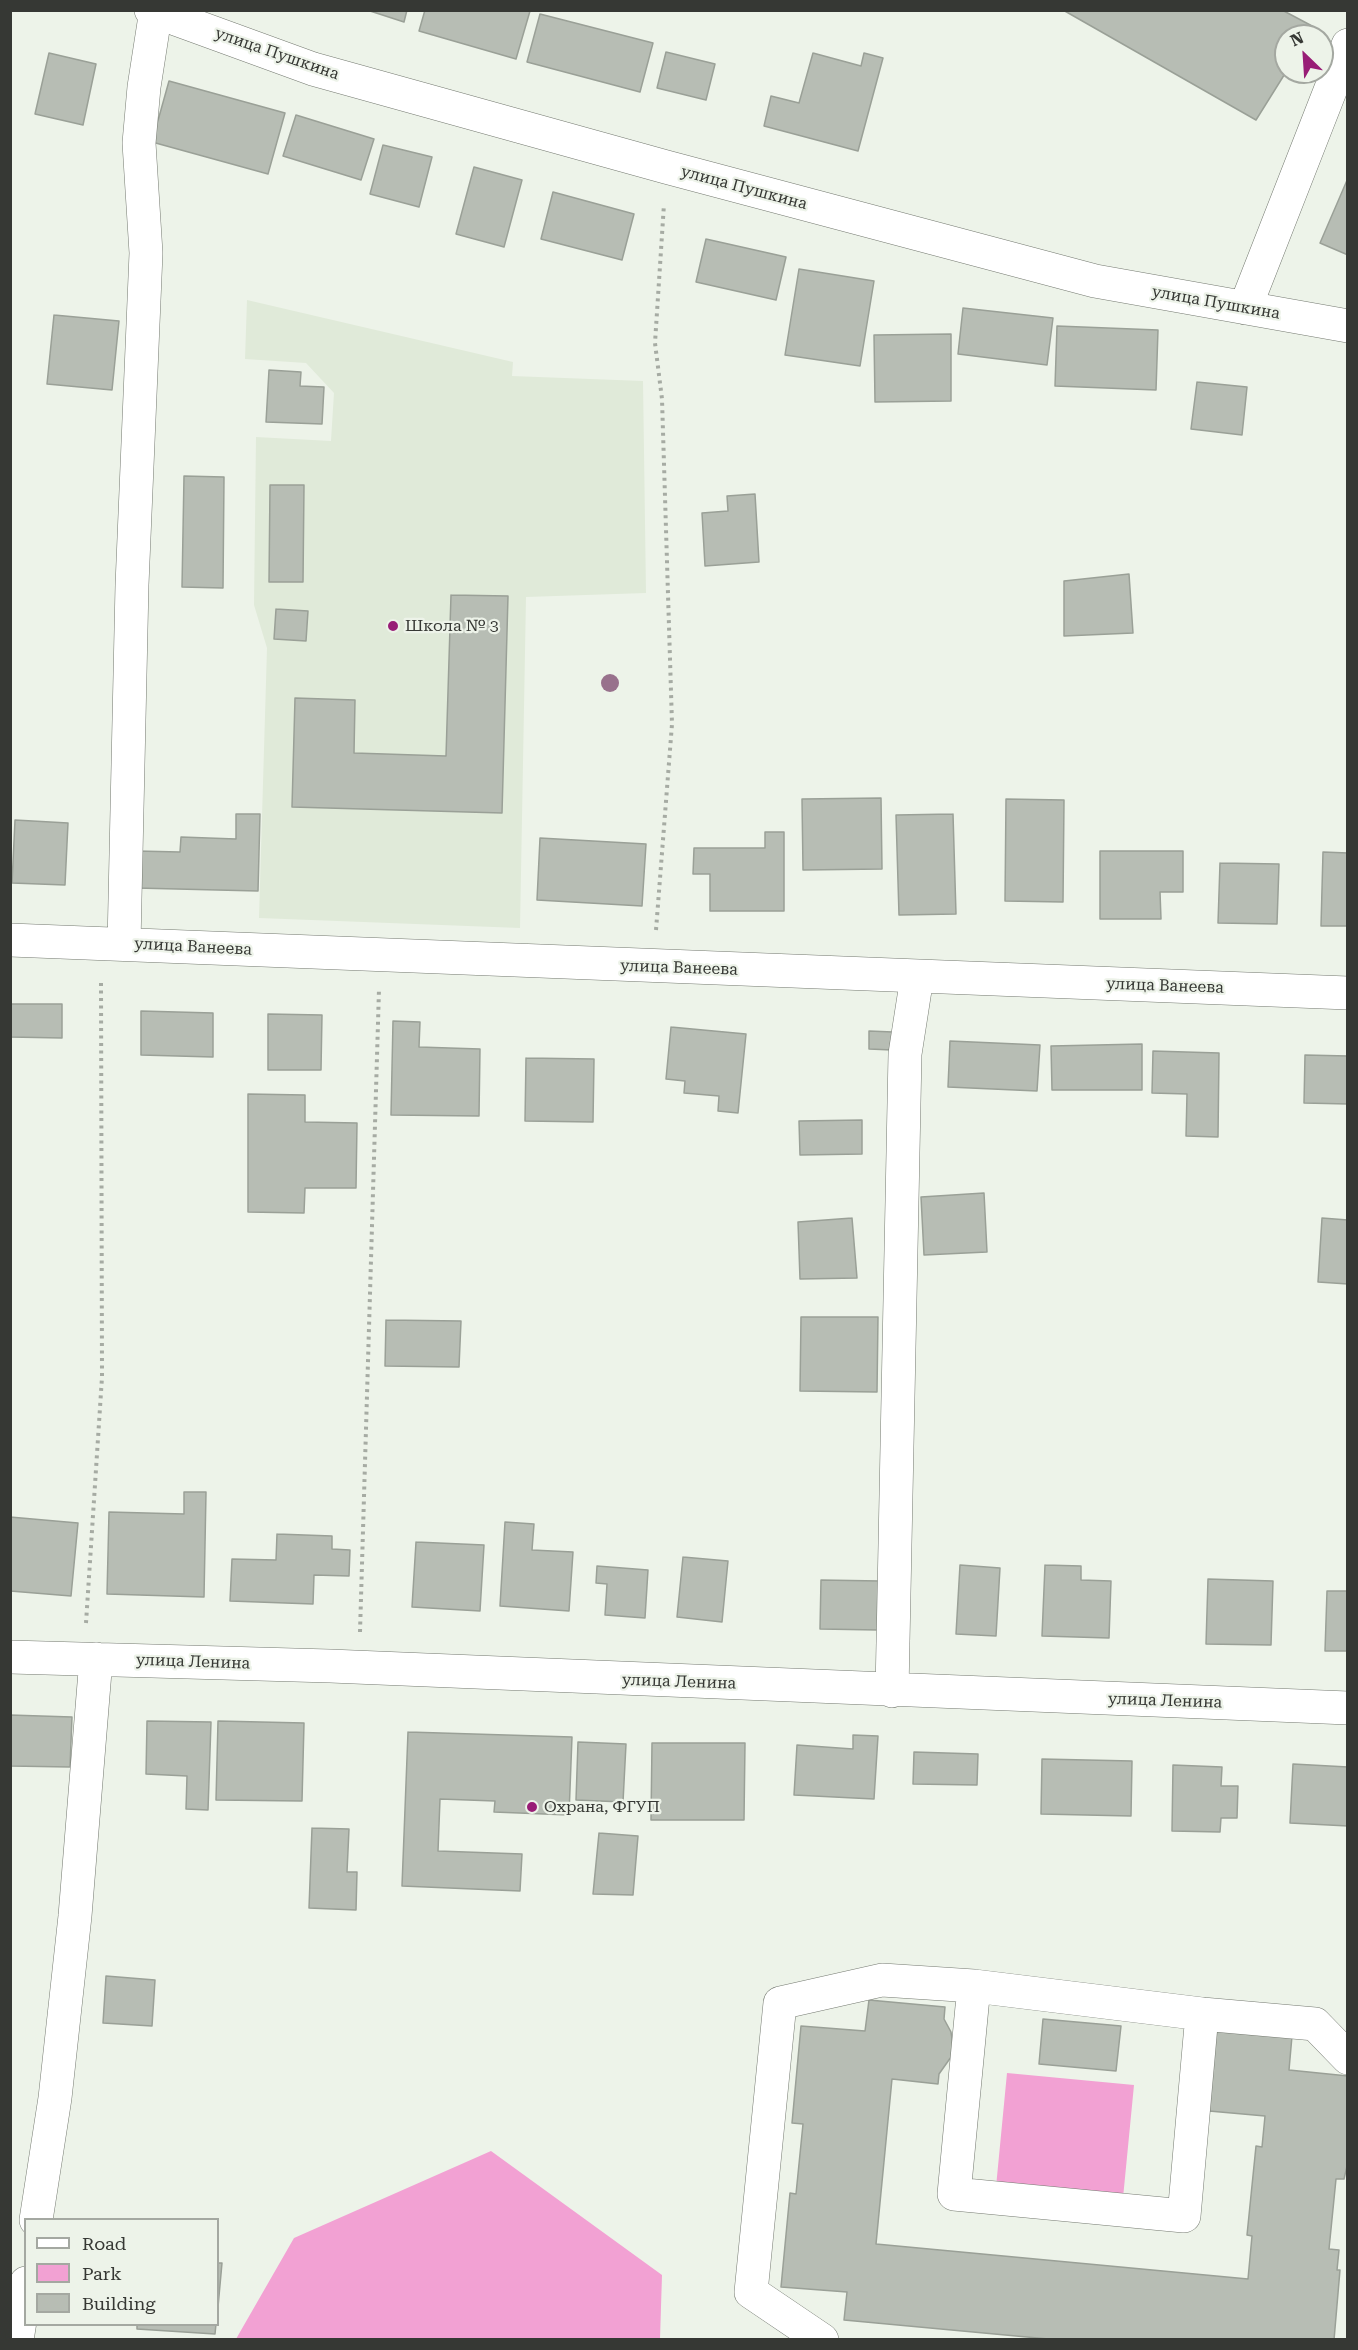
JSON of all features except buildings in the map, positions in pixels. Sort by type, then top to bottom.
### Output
[{"type":"street","name":"улица Пушкина","points":[[154,11],[313,69],[1095,282],[1347,326]]},
{"type":"street","points":[[113,943],[132,585],[146,253],[139,143],[154,11]]},
{"type":"street","points":[[1245,308],[1347,45]]},
{"type":"street","name":"улица Ванеева","points":[[10,940],[1347,993]]},
{"type":"street","points":[[892,1691],[904,1054],[917,977]]},
{"type":"street","name":"улица Ленина","points":[[10,1657],[359,1668],[1347,1708]]},
{"type":"street","points":[[36,2218],[55,2098],[75,1916],[89,1659]]},
{"type":"street","points":[[822,2340],[751,2292],[780,2003],[882,1980],[974,1986],[1202,2014],[1315,2024],[1347,2058]]},
{"type":"street","points":[[974,1986],[954,2194],[1184,2216],[1202,2014]]},
{"type":"street","points":[[17,2340],[24,2296]]},
{"type":"path","points":[[653,967],[672,724],[662,399],[655,343],[666,167]]},
{"type":"path","points":[[89,1659],[102,1377],[113,943]]},
{"type":"path","points":[[359,1668],[380,955]]},
{"type":"shaded area","name":"Школа № 3","points":[[247,300],[513,362],[512,376],[643,381],[646,593],[526,597],[520,928],[259,918],[267,648],[254,605],[256,437],[331,441],[334,393],[306,363],[245,359]]},
{"type":"green space","points":[[1007,2073],[1134,2085],[1123,2198],[996,2187]]},
{"type":"green space","points":[[491,2151],[662,2275],[660,2339],[236,2339],[294,2238]]},
{"type":"place","name":"Школа № 3","points":[[393,626]]},
{"type":"place","name":"Охрана, ФГУП","points":[[532,1807]]}]
